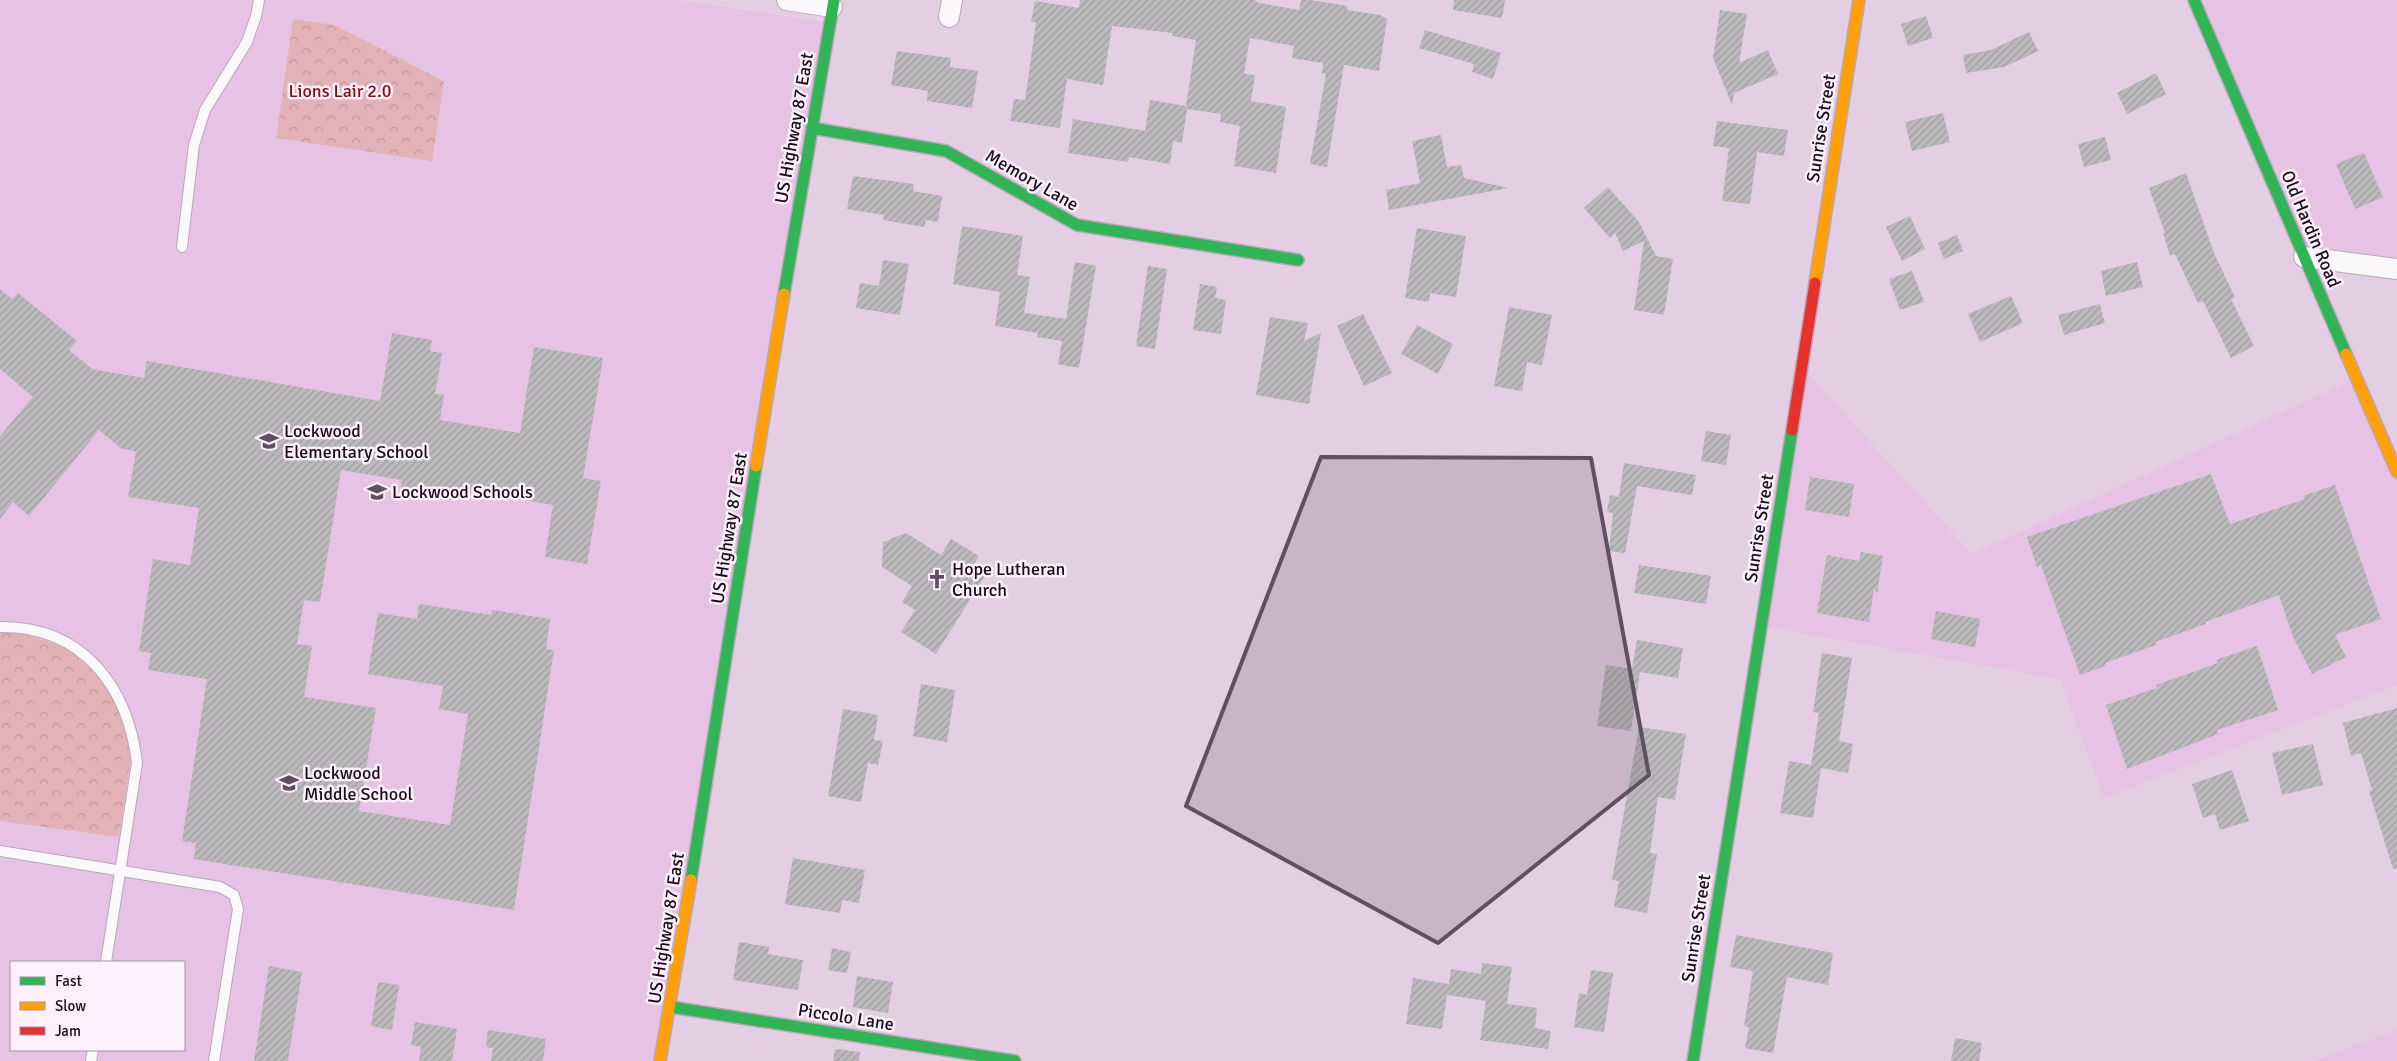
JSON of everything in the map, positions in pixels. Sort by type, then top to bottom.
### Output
[{"type":"street","points":[[787,0],[833,3]]},
{"type":"street","name":"Sunrise Street","points":[[1693,1061],[1859,0]]},
{"type":"street","name":"Old Hardin Road","points":[[2194,0],[2397,472]]},
{"type":"street","name":"US Highway 87 East","points":[[660,1061],[671,1007],[767,399],[833,3]]},
{"type":"street","name":"Memory Lane","points":[[812,128],[946,151],[1077,225],[1298,260]]},
{"type":"street","points":[[2304,257],[2397,269]]},
{"type":"street","name":"Piccolo Lane","points":[[671,1007],[1016,1061]]},
{"type":"lane","points":[[182,247],[194,145],[205,110],[247,42],[256,16],[259,0]]},
{"type":"lane","points":[[0,627],[22,627],[49,634],[82,652],[104,674],[124,706],[134,734],[137,763],[106,961]]},
{"type":"lane","points":[[0,851],[220,887],[234,895],[238,909],[214,1061]]},
{"type":"highlighted area","points":[[1321,457],[1591,458],[1649,775],[1438,943],[1186,806]]},
{"type":"shaded area","name":"Lockwood Schools","points":[[0,0],[677,0],[830,23],[660,1061],[0,1061]]},
{"type":"shaded area","points":[[2194,0],[2397,0],[2397,271],[2304,257]]},
{"type":"shaded area","points":[[1801,366],[1972,554],[2357,378],[2397,472],[2397,685],[2104,798],[2060,679],[1761,626]]},
{"type":"shaded area","points":[[2397,1030],[2397,1061],[2314,1061]]},
{"type":"green space","name":"Lions Lair 2.0","points":[[293,19],[334,25],[444,81],[432,161],[276,138]]},
{"type":"green space","points":[[17,632],[66,647],[105,682],[125,716],[131,759],[119,837],[0,821],[0,634]]},
{"type":"building","points":[[1080,0],[1256,0],[1255,2],[1299,10],[1301,0],[1310,0],[1348,6],[1347,10],[1380,15],[1387,19],[1379,71],[1344,65],[1327,167],[1310,164],[1326,74],[1322,73],[1323,63],[1292,58],[1294,46],[1250,38],[1244,74],[1255,75],[1251,101],[1286,107],[1276,173],[1234,166],[1240,126],[1220,122],[1221,114],[1187,109],[1182,143],[1173,141],[1170,164],[1129,157],[1128,162],[1068,153],[1073,119],[1145,131],[1150,100],[1186,106],[1196,40],[1172,36],[1173,33],[1112,26],[1103,85],[1067,79],[1060,128],[1010,121],[1014,99],[1025,100],[1036,22],[1031,22],[1035,1],[1079,8]]},
{"type":"building","points":[[1454,0],[1505,0],[1502,18],[1453,10]]},
{"type":"building","points":[[1720,10],[1747,14],[1739,63],[1768,50],[1778,74],[1734,93],[1732,105],[1713,58]]},
{"type":"building","points":[[1926,16],[1933,38],[1908,46],[1901,24]]},
{"type":"building","points":[[1425,30],[1501,53],[1493,79],[1472,72],[1474,64],[1419,48]]},
{"type":"building","points":[[2029,32],[2038,51],[2004,67],[1966,73],[1963,55],[1991,50]]},
{"type":"building","points":[[897,51],[951,58],[950,67],[978,71],[972,108],[927,101],[928,91],[891,85]]},
{"type":"building","points":[[2156,73],[2166,94],[2127,114],[2117,93]]},
{"type":"building","points":[[1943,113],[1950,142],[1912,151],[1905,122]]},
{"type":"building","points":[[1717,121],[1788,130],[1784,156],[1757,152],[1750,204],[1722,201],[1729,148],[1713,146]]},
{"type":"building","points":[[1441,135],[1447,167],[1461,165],[1464,178],[1508,188],[1389,210],[1386,190],[1420,183],[1412,141]]},
{"type":"building","points":[[2105,137],[2111,160],[2084,167],[2078,144]]},
{"type":"building","points":[[2364,153],[2383,197],[2355,209],[2336,164]]},
{"type":"building","points":[[2186,173],[2214,253],[2235,297],[2231,299],[2254,346],[2231,358],[2203,301],[2198,303],[2175,254],[2170,256],[2163,233],[2165,233],[2149,188]]},
{"type":"building","points":[[853,176],[914,184],[913,191],[942,196],[938,222],[926,220],[924,227],[883,220],[884,215],[847,209]]},
{"type":"building","points":[[1608,187],[1639,222],[1656,256],[1673,259],[1664,315],[1634,310],[1644,241],[1623,251],[1615,233],[1610,238],[1584,208]]},
{"type":"building","points":[[1910,216],[1925,249],[1902,261],[1886,227]]},
{"type":"building","points":[[962,226],[1023,236],[1017,275],[1030,277],[1024,313],[1066,319],[1075,262],[1096,266],[1079,368],[1058,364],[1062,341],[1037,337],[1038,333],[995,326],[1000,292],[953,284]]},
{"type":"building","points":[[1417,228],[1466,236],[1456,297],[1430,293],[1429,302],[1405,298]]},
{"type":"building","points":[[1957,235],[1963,251],[1944,259],[1938,243]]},
{"type":"building","points":[[883,260],[909,264],[900,315],[856,308],[860,283],[879,286]]},
{"type":"building","points":[[2137,262],[2143,287],[2106,296],[2101,271]]},
{"type":"building","points":[[1148,266],[1167,269],[1155,349],[1136,346]]},
{"type":"building","points":[[1912,271],[1924,302],[1900,310],[1889,279]]},
{"type":"building","points":[[1200,284],[1217,287],[1215,298],[1226,300],[1221,334],[1193,330]]},
{"type":"building","points":[[0,289],[12,299],[18,293],[77,341],[69,350],[92,369],[144,378],[147,361],[380,401],[392,333],[432,340],[430,351],[442,353],[435,394],[444,395],[440,420],[520,433],[534,347],[603,358],[583,478],[601,481],[587,564],[545,557],[553,505],[454,488],[452,500],[400,492],[402,480],[341,470],[320,602],[304,600],[297,644],[312,646],[304,697],[376,708],[359,811],[450,825],[468,714],[439,709],[443,686],[368,674],[378,613],[417,619],[419,604],[491,615],[492,610],[550,619],[546,649],[554,650],[514,910],[194,859],[196,843],[182,841],[207,679],[148,670],[151,653],[139,651],[153,559],[190,565],[199,508],[128,497],[136,451],[122,449],[99,430],[29,516],[13,502],[0,519],[0,436],[33,397],[0,369]]},
{"type":"building","points":[[2011,296],[2023,323],[1980,342],[1968,314]]},
{"type":"building","points":[[2100,304],[2105,323],[2064,335],[2058,315]]},
{"type":"building","points":[[1509,307],[1552,315],[1542,365],[1527,362],[1522,391],[1494,386]]},
{"type":"building","points":[[1363,314],[1392,373],[1364,386],[1337,326]]},
{"type":"building","points":[[1270,317],[1308,323],[1304,341],[1321,333],[1309,404],[1256,395]]},
{"type":"building","points":[[1417,325],[1453,344],[1438,374],[1401,354]]},
{"type":"building","points":[[1706,431],[1731,435],[1726,465],[1701,461]]},
{"type":"building","points":[[1624,463],[1696,475],[1692,495],[1637,486],[1625,553],[1609,551],[1613,513],[1607,512],[1610,495],[1619,497]]},
{"type":"building","points":[[2211,474],[2230,524],[2305,499],[2303,496],[2335,485],[2381,619],[2335,635],[2346,657],[2312,674],[2293,637],[2279,595],[2155,642],[2156,645],[2105,663],[2105,666],[2080,675],[2041,565],[2037,567],[2027,537]]},
{"type":"building","points":[[1810,477],[1854,484],[1849,517],[1805,510]]},
{"type":"building","points":[[906,533],[941,555],[951,539],[979,556],[973,566],[986,574],[936,654],[901,632],[915,610],[902,602],[912,586],[882,567],[883,542]]},
{"type":"building","points":[[1861,552],[1883,556],[1877,593],[1874,588],[1869,622],[1817,613],[1827,555],[1859,561]]},
{"type":"building","points":[[1639,565],[1711,576],[1706,604],[1634,593]]},
{"type":"building","points":[[1936,611],[1980,619],[1975,647],[1931,639]]},
{"type":"building","points":[[1637,640],[1683,648],[1678,678],[1640,672],[1631,731],[1597,726],[1606,665],[1632,669]]},
{"type":"building","points":[[2257,646],[2278,710],[2217,730],[2218,734],[2127,769],[2106,705],[2157,688],[2156,685],[2218,663],[2216,660]]},
{"type":"building","points":[[1822,653],[1852,658],[1839,741],[1853,744],[1848,773],[1821,768],[1813,818],[1780,813],[1789,761],[1811,765],[1819,713],[1813,712]]},
{"type":"building","points":[[921,684],[955,690],[947,742],[913,736]]},
{"type":"building","points":[[2397,708],[2397,868],[2393,869],[2369,791],[2372,790],[2361,753],[2351,756],[2343,723]]},
{"type":"building","points":[[843,709],[878,715],[874,740],[883,741],[878,765],[868,763],[861,802],[828,796]]},
{"type":"building","points":[[1639,727],[1686,734],[1675,800],[1658,797],[1650,853],[1657,854],[1647,913],[1614,907],[1619,881],[1612,880]]},
{"type":"building","points":[[2313,744],[2323,785],[2282,795],[2272,753]]},
{"type":"building","points":[[2232,770],[2249,821],[2220,830],[2215,814],[2203,818],[2192,784]]},
{"type":"building","points":[[793,858],[865,870],[859,903],[842,900],[840,913],[785,904]]},
{"type":"building","points":[[1736,935],[1833,953],[1828,985],[1787,977],[1773,1053],[1745,1048],[1749,1027],[1744,1026],[1753,971],[1730,967]]},
{"type":"building","points":[[739,942],[769,947],[768,954],[803,960],[798,990],[733,980]]},
{"type":"building","points":[[832,948],[851,952],[847,973],[828,970]]},
{"type":"building","points":[[1482,963],[1512,967],[1507,1004],[1537,1008],[1535,1028],[1551,1031],[1548,1049],[1480,1040],[1486,1001],[1447,995],[1442,1029],[1406,1024],[1413,978],[1449,984],[1451,969],[1481,974]]},
{"type":"building","points":[[269,966],[302,972],[288,1061],[254,1061]]},
{"type":"building","points":[[1591,970],[1613,973],[1604,1032],[1574,1027],[1579,993],[1587,995]]},
{"type":"building","points":[[857,976],[893,982],[888,1013],[853,1007]]},
{"type":"building","points":[[378,982],[399,985],[392,1030],[371,1026]]},
{"type":"building","points":[[415,1022],[457,1029],[452,1061],[419,1061],[421,1047],[411,1045]]},
{"type":"building","points":[[488,1030],[546,1039],[543,1061],[491,1061],[493,1048],[486,1047]]},
{"type":"building","points":[[1955,1038],[1982,1043],[1979,1061],[1951,1061]]},
{"type":"building","points":[[835,1049],[860,1052],[859,1061],[833,1061]]},
{"type":"traffic: fast","points":[[784,294],[834,0]]},
{"type":"traffic: fast","points":[[2194,0],[2346,354]]},
{"type":"traffic: fast","points":[[812,128],[946,151],[1077,225],[1298,260]]},
{"type":"traffic: fast","points":[[1693,1061],[1792,430]]},
{"type":"traffic: fast","points":[[691,880],[756,466]]},
{"type":"traffic: fast","points":[[671,1007],[1015,1061]]},
{"type":"traffic: slow","points":[[1815,283],[1859,0]]},
{"type":"traffic: slow","points":[[756,466],[784,294]]},
{"type":"traffic: slow","points":[[2346,354],[2397,472]]},
{"type":"traffic: slow","points":[[660,1061],[691,880]]},
{"type":"traffic: jam","points":[[1792,430],[1815,283]]},
{"type":"place","name":"Lockwood Elementary School","points":[[269,441]]},
{"type":"place","name":"Lockwood Schools","points":[[377,492]]},
{"type":"place","name":"Hope Lutheran Church","points":[[937,579]]},
{"type":"place","name":"Lockwood Middle School","points":[[289,783]]}]
